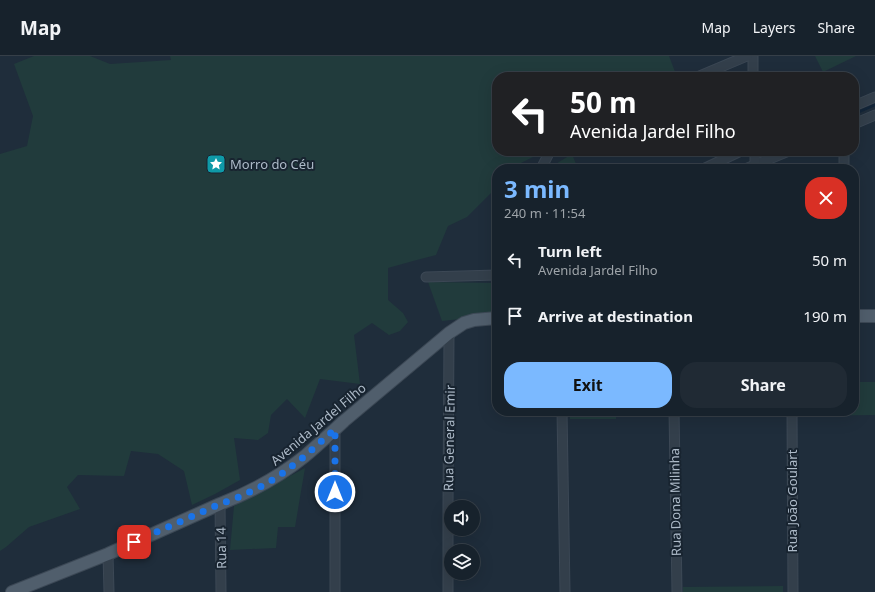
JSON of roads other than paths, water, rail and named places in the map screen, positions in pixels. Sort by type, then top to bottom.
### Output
[{"type":"main road","points":[[859,316],[875,316]]},
{"type":"main road","name":"Avenida Jardel Filho","points":[[12,592],[108,554],[264,485],[279,476],[305,456],[449,333],[464,323],[474,320],[492,318]]},
{"type":"street","points":[[709,72],[747,56]]},
{"type":"street","points":[[753,56],[753,72]]},
{"type":"street","points":[[859,104],[875,97]]},
{"type":"street","points":[[859,122],[875,115]]},
{"type":"street","points":[[714,164],[730,156]]},
{"type":"street","points":[[761,164],[778,156]]},
{"type":"street","points":[[426,277],[492,275]]},
{"type":"street","name":"Rua General Emir","points":[[448,592],[449,333]]},
{"type":"street","points":[[562,416],[565,592]]},
{"type":"street","name":"Rua Dona Milinha","points":[[674,416],[677,592]]},
{"type":"street","name":"Rua João Goulart","points":[[792,416],[793,592]]},
{"type":"street","points":[[335,429],[335,592]]},
{"type":"street","name":"Rua 14","points":[[220,504],[221,592]]},
{"type":"street","points":[[108,554],[109,592]]},
{"type":"waterway","points":[[859,112],[875,105]]},
{"type":"place","name":"Morro do Céu","points":[[216,164]]}]
